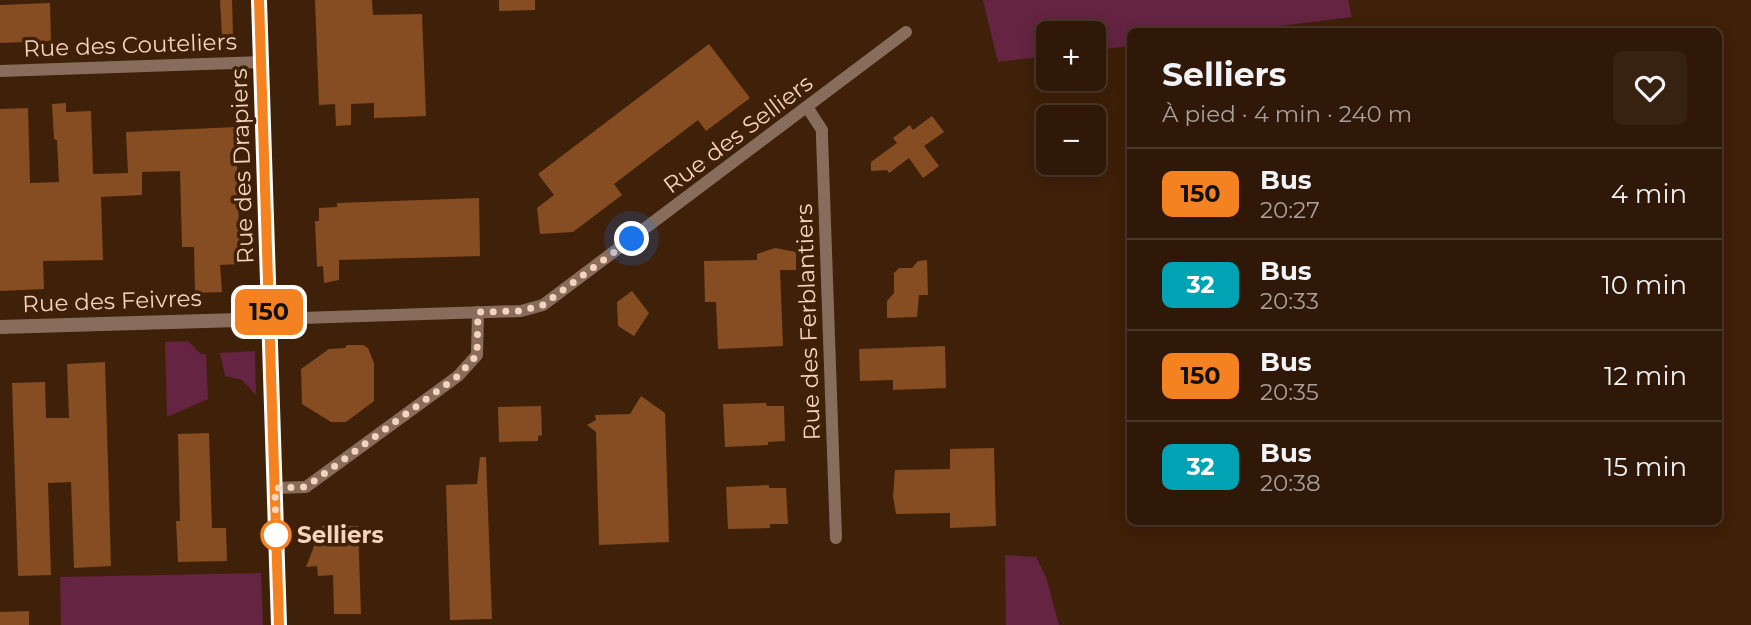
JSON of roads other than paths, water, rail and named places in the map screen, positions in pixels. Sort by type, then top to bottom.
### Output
[{"type":"street","name":"Rue des Drapiers","points":[[259,0],[279,625]]},
{"type":"street","name":"Rue des Selliers","points":[[478,312],[521,311],[554,299],[906,32]]},
{"type":"street","name":"Rue des Couteliers","points":[[0,71],[261,62]]},
{"type":"street","name":"Rue des Ferblantiers","points":[[807,107],[822,130],[836,538]]},
{"type":"street","name":"Rue des Feivres","points":[[0,327],[478,312]]},
{"type":"street","points":[[275,488],[306,487],[458,376],[477,355],[478,312]]},
{"type":"place","name":"Selliers","points":[[276,535]]}]
